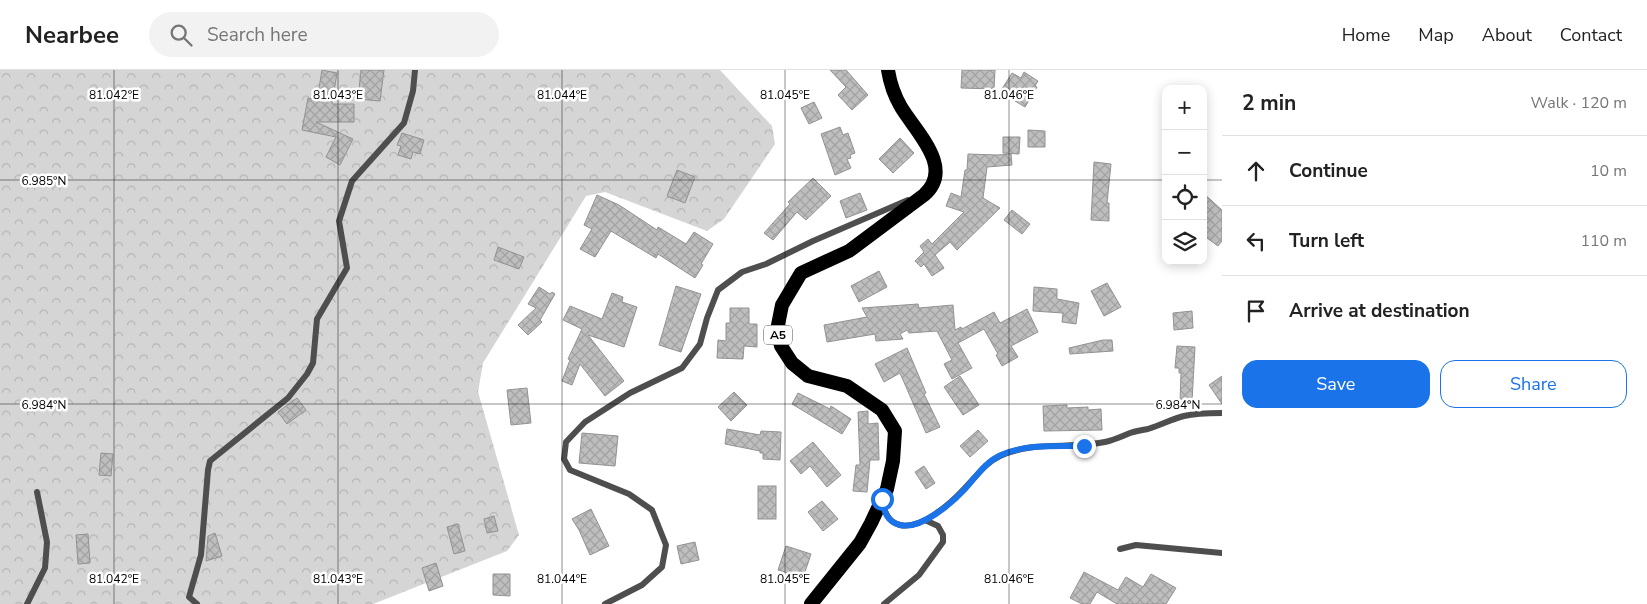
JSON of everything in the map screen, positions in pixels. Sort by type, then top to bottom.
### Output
[{"type":"highway","name":"A5","points":[[811,604],[860,543],[871,523],[887,489],[894,461],[895,431],[882,410],[847,386],[808,376],[792,364],[781,346],[777,330],[782,304],[801,273],[849,252],[929,191],[936,178],[935,161],[901,107],[890,83],[888,70]]},
{"type":"lane","points":[[197,604],[188,597],[201,555],[210,461],[288,398],[313,364],[317,319],[348,268],[339,221],[352,181],[404,123],[415,70]]},
{"type":"lane","points":[[605,604],[642,585],[662,567],[666,545],[652,510],[629,494],[570,470],[564,459],[566,442],[585,422],[630,393],[682,368],[700,344],[707,318],[718,290],[742,272],[766,264],[813,241],[924,194]]},
{"type":"lane","points":[[882,499],[884,511],[888,519],[905,526],[925,520],[954,499],[991,461],[1002,455],[1031,447],[1084,446],[1110,441],[1132,432],[1185,416],[1222,413]]},
{"type":"lane","points":[[27,604],[45,568],[47,542],[37,492]]},
{"type":"lane","points":[[884,604],[918,575],[943,542],[943,535],[938,526],[925,520]]},
{"type":"lane","points":[[1120,549],[1136,545],[1222,553]]},
{"type":"green space","points":[[0,70],[720,70],[772,126],[775,144],[724,219],[707,231],[605,192],[586,196],[483,363],[478,392],[519,535],[507,551],[373,604],[0,604]]},
{"type":"building","points":[[322,70],[337,73],[332,104],[354,104],[354,122],[316,122],[353,139],[340,165],[326,157],[336,137],[302,130],[308,98],[317,100]]},
{"type":"building","points":[[361,70],[384,70],[380,101],[358,99]]},
{"type":"building","points":[[830,70],[846,70],[868,95],[852,110],[838,95],[846,87]]},
{"type":"building","points":[[962,70],[995,70],[994,89],[961,88]]},
{"type":"building","points":[[1024,72],[1038,81],[1035,86],[1037,87],[1025,107],[1000,92],[1012,73],[1021,78]]},
{"type":"building","points":[[814,102],[822,118],[809,124],[801,108]]},
{"type":"building","points":[[840,127],[843,135],[848,133],[855,153],[850,155],[851,158],[847,159],[851,168],[835,175],[821,134]]},
{"type":"building","points":[[1028,130],[1045,131],[1045,147],[1028,147]]},
{"type":"building","points":[[402,133],[424,140],[420,154],[413,152],[411,159],[398,155],[401,146],[397,145]]},
{"type":"building","points":[[1003,137],[1020,137],[1019,154],[1003,153]]},
{"type":"building","points":[[900,138],[914,153],[893,173],[879,159]]},
{"type":"building","points":[[968,154],[1011,154],[1012,165],[987,167],[983,198],[1000,208],[957,250],[950,242],[935,255],[944,268],[932,276],[924,264],[921,267],[915,261],[924,252],[920,246],[928,239],[932,244],[964,212],[946,206],[951,193],[961,197],[965,170],[967,170]]},
{"type":"building","points":[[1094,162],[1111,164],[1107,203],[1109,203],[1109,221],[1091,220]]},
{"type":"building","points":[[677,170],[695,177],[685,203],[667,196]]},
{"type":"building","points":[[813,178],[831,196],[806,220],[797,212],[773,240],[764,233],[790,204],[788,202]]},
{"type":"building","points":[[860,193],[867,210],[846,218],[840,201]]},
{"type":"building","points":[[597,195],[619,205],[657,230],[658,227],[686,244],[694,232],[713,244],[695,278],[658,254],[656,258],[611,231],[595,257],[580,249],[592,229],[584,225]]},
{"type":"building","points":[[1207,197],[1222,210],[1222,241],[1218,246],[1207,238]]},
{"type":"building","points":[[1012,210],[1030,224],[1022,234],[1004,220]]},
{"type":"building","points":[[498,247],[524,257],[519,269],[494,260]]},
{"type":"building","points":[[879,271],[887,287],[859,302],[851,286]]},
{"type":"building","points":[[1107,283],[1121,307],[1104,316],[1091,291]]},
{"type":"building","points":[[676,286],[701,294],[681,352],[659,345]]},
{"type":"building","points":[[539,287],[550,294],[552,292],[555,294],[540,320],[542,322],[528,335],[518,325],[536,308],[528,304]]},
{"type":"building","points":[[1034,287],[1057,289],[1057,299],[1079,303],[1076,324],[1062,322],[1063,313],[1033,311]]},
{"type":"building","points":[[612,293],[623,297],[622,302],[637,307],[624,347],[588,335],[624,381],[605,396],[580,364],[572,385],[562,381],[570,360],[568,359],[582,329],[563,320],[570,306],[602,319]]},
{"type":"building","points":[[918,304],[919,308],[953,305],[955,330],[961,327],[962,329],[994,312],[1000,323],[1027,309],[1038,332],[1011,346],[1018,357],[1002,366],[996,355],[998,354],[984,329],[958,343],[972,368],[952,379],[944,364],[952,360],[937,331],[909,333],[907,330],[900,334],[903,339],[876,341],[875,334],[827,342],[824,325],[867,317],[862,308]]},
{"type":"building","points":[[730,308],[749,308],[749,324],[757,324],[757,347],[744,346],[743,359],[717,358],[718,340],[726,341],[726,323],[730,323]]},
{"type":"building","points":[[1192,311],[1193,328],[1174,330],[1173,313]]},
{"type":"building","points":[[1103,340],[1112,340],[1113,351],[1070,354],[1069,348]]},
{"type":"building","points":[[1177,346],[1195,347],[1192,402],[1180,402],[1181,373],[1179,373],[1179,368],[1175,368]]},
{"type":"building","points":[[907,348],[926,393],[924,394],[940,427],[926,433],[900,373],[884,382],[875,364]]},
{"type":"building","points":[[960,376],[979,405],[963,415],[944,387]]},
{"type":"building","points":[[1222,376],[1222,404],[1209,385]]},
{"type":"building","points":[[527,388],[531,423],[511,425],[507,390]]},
{"type":"building","points":[[734,392],[747,405],[731,421],[718,407]]},
{"type":"building","points":[[798,393],[830,409],[831,406],[851,419],[842,434],[792,404]]},
{"type":"building","points":[[297,398],[306,410],[287,424],[278,412]]},
{"type":"building","points":[[1067,405],[1067,408],[1088,407],[1088,410],[1101,409],[1102,430],[1044,431],[1043,406]]},
{"type":"building","points":[[868,411],[868,424],[878,423],[879,460],[870,460],[867,492],[853,491],[856,465],[860,465],[858,412]]},
{"type":"building","points":[[727,429],[760,435],[761,431],[781,432],[780,460],[763,459],[763,453],[760,453],[760,451],[725,444]]},
{"type":"building","points":[[978,430],[988,441],[970,457],[960,446]]},
{"type":"building","points":[[582,433],[618,436],[615,466],[579,463]]},
{"type":"building","points":[[813,442],[841,475],[827,487],[810,466],[801,474],[790,461]]},
{"type":"building","points":[[101,453],[113,454],[111,476],[99,475]]},
{"type":"building","points":[[924,466],[935,483],[926,489],[915,472]]},
{"type":"building","points":[[758,486],[776,486],[776,519],[758,519]]},
{"type":"building","points":[[822,501],[838,519],[823,531],[808,512]]},
{"type":"building","points":[[591,509],[609,546],[590,555],[572,519]]},
{"type":"building","points":[[494,516],[498,531],[487,533],[484,519]]},
{"type":"building","points":[[458,524],[465,551],[454,554],[447,527]]},
{"type":"building","points":[[215,533],[222,556],[206,561],[208,536]]},
{"type":"building","points":[[88,534],[90,563],[78,564],[76,535]]},
{"type":"building","points":[[695,542],[699,560],[681,564],[677,546]]},
{"type":"building","points":[[786,546],[811,554],[803,578],[778,570]]},
{"type":"building","points":[[436,563],[443,586],[429,591],[422,568]]},
{"type":"building","points":[[1084,572],[1118,590],[1126,577],[1143,587],[1151,574],[1176,588],[1166,604],[1117,604],[1097,592],[1090,604],[1082,604],[1070,598]]},
{"type":"building","points":[[493,574],[510,574],[510,596],[493,595]]},
{"type":"route","points":[[882,499],[884,511],[888,519],[905,526],[920,522],[933,515],[954,499],[991,461],[1002,455],[1031,447],[1084,446]]}]
